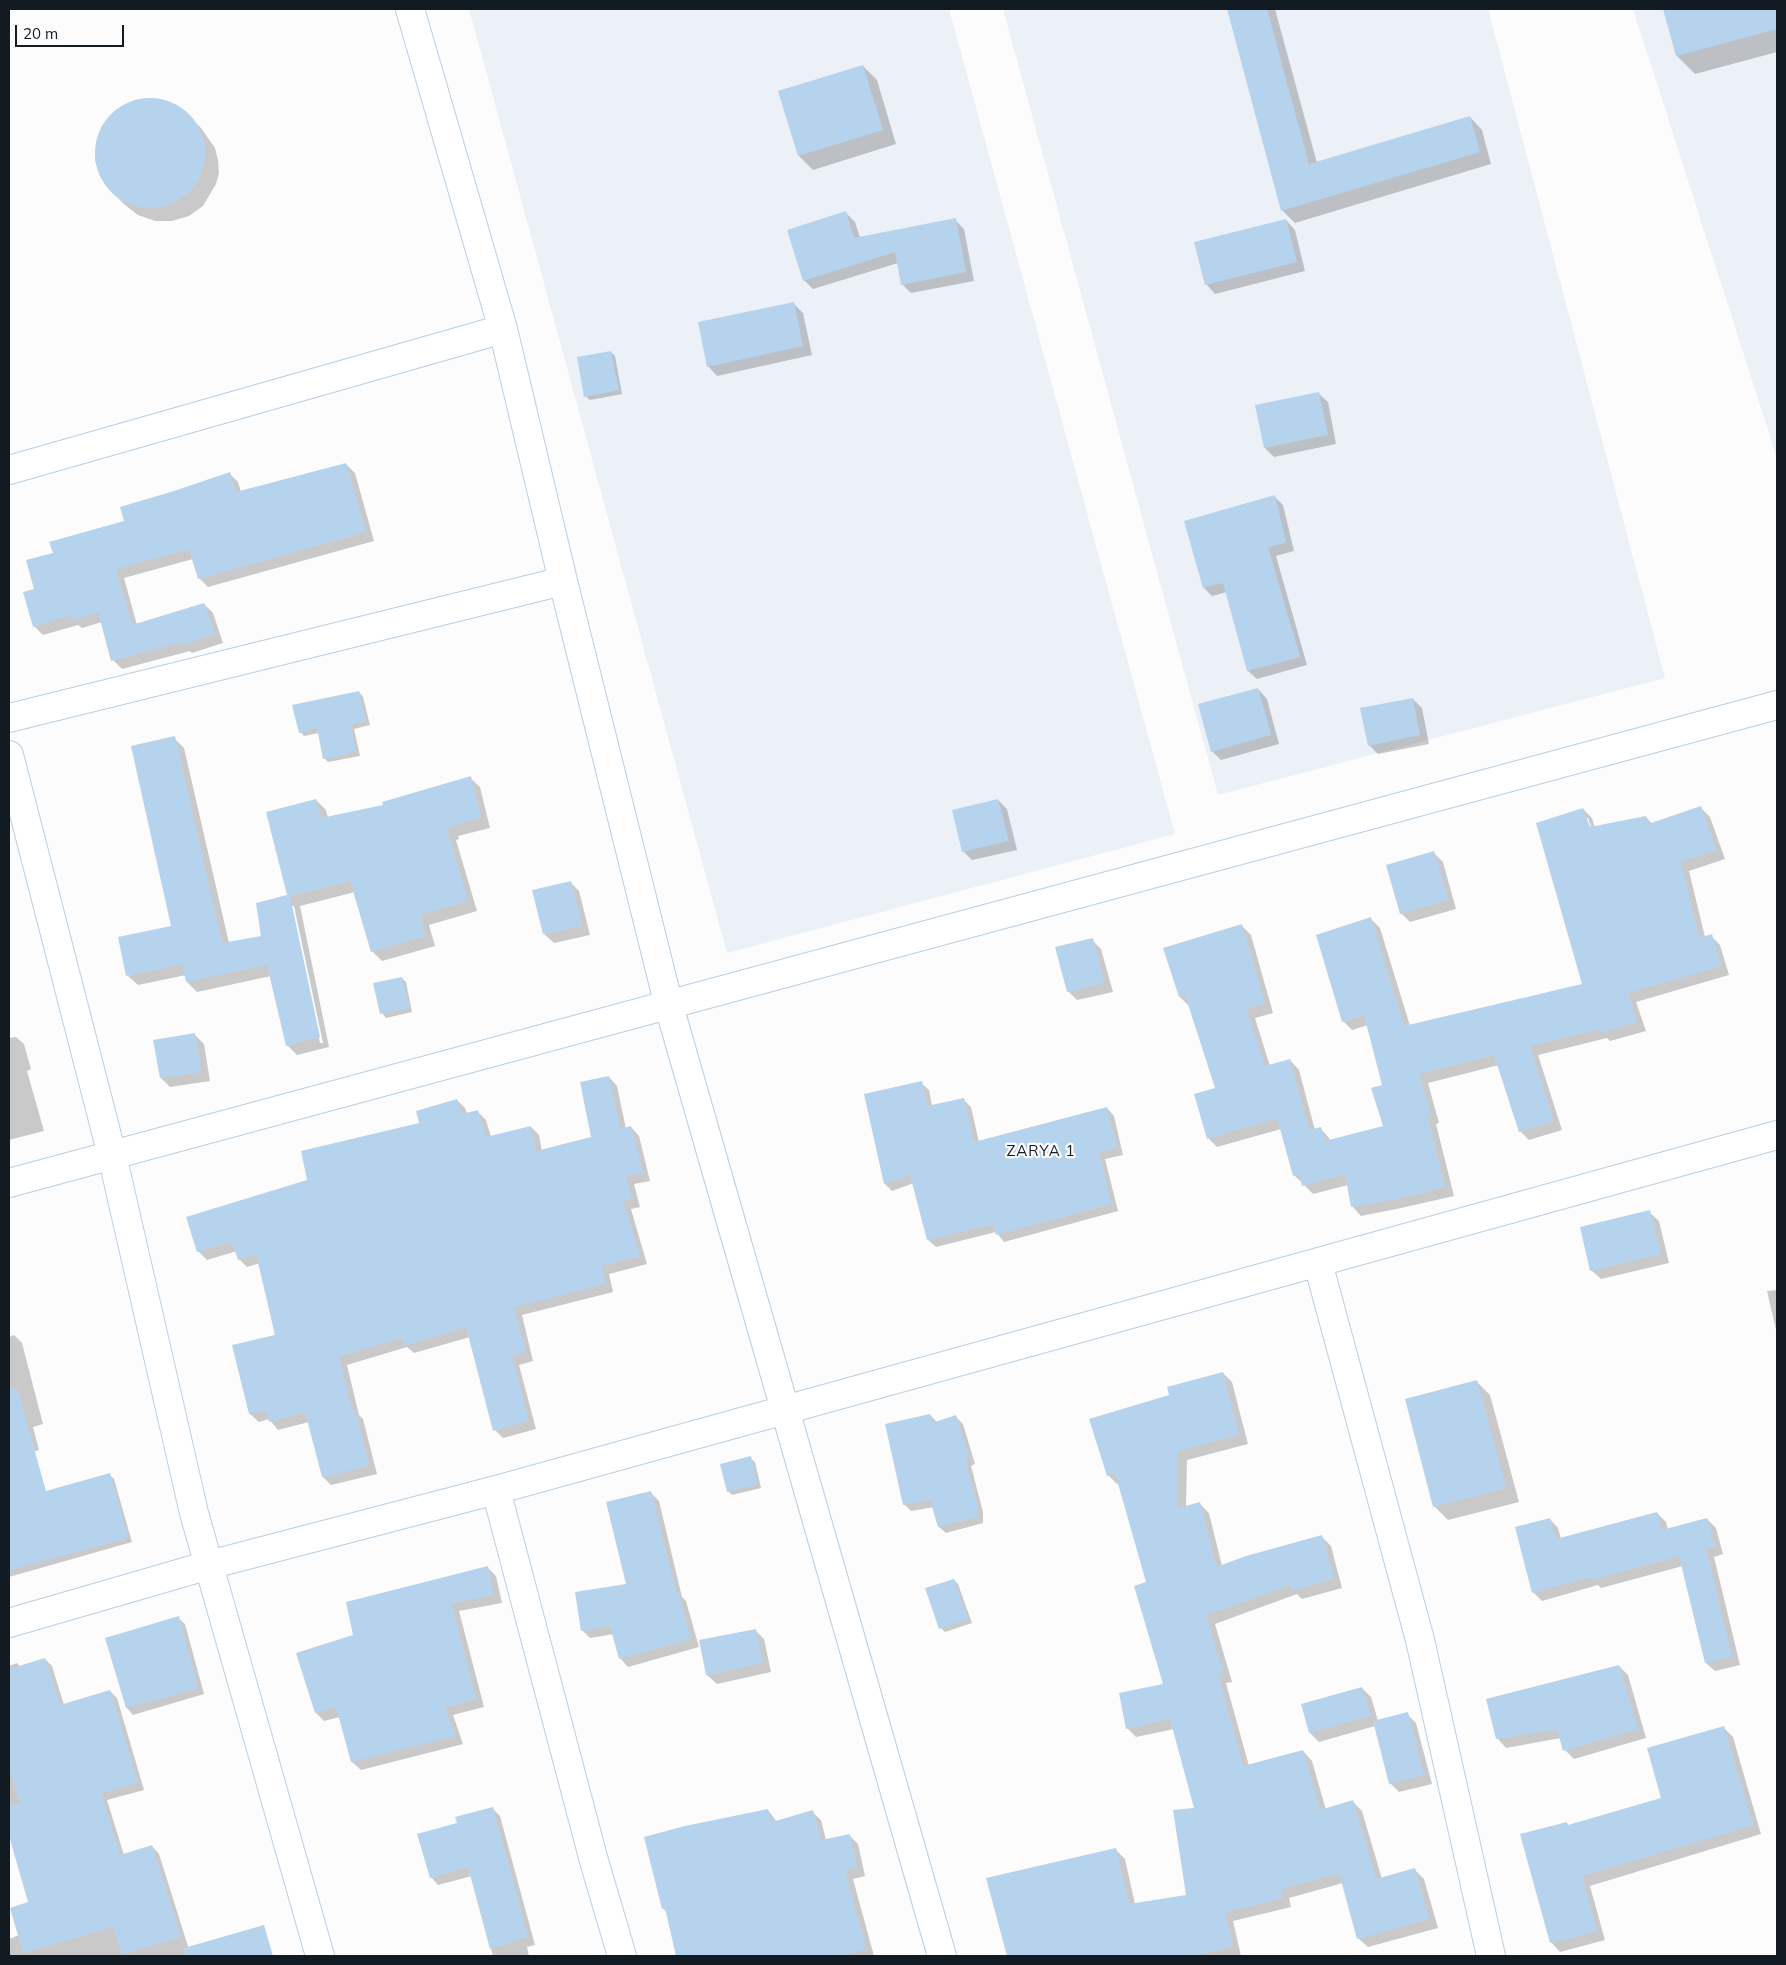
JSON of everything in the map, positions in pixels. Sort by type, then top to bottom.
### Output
[{"type":"street","points":[[410,9],[503,329],[563,581],[670,1006],[942,1956]]},
{"type":"street","points":[[9,470],[503,329]]},
{"type":"street","points":[[9,718],[563,581]]},
{"type":"street","points":[[9,1183],[670,1006],[1211,857],[1775,713]]},
{"type":"street","points":[[9,755],[112,1155],[194,1513],[320,1956]]},
{"type":"street","points":[[9,1623],[209,1566],[496,1490],[1777,1134]]},
{"type":"street","points":[[1318,1262],[1420,1640],[1491,1956]]},
{"type":"street","points":[[496,1490],[594,1861],[622,1956]]},
{"type":"shaded area","points":[[469,9],[949,9],[1175,834],[727,953]]},
{"type":"shaded area","points":[[1003,9],[1488,9],[1665,678],[1218,795]]},
{"type":"shaded area","points":[[1633,9],[1777,9],[1777,458]]},
{"type":"building","points":[[1227,9],[1267,9],[1309,164],[1470,116],[1480,152],[1281,211]]},
{"type":"building","points":[[1663,9],[1777,9],[1777,29],[1676,56]]},
{"type":"building","points":[[863,65],[883,130],[798,156],[778,91]]},
{"type":"building","points":[[150,98],[171,102],[189,114],[201,132],[205,153],[201,174],[189,192],[171,204],[150,208],[129,204],[111,192],[99,174],[95,153],[99,132],[111,114],[129,102]]},
{"type":"building","points":[[846,211],[854,238],[956,218],[966,272],[901,285],[895,252],[803,281],[787,230]]},
{"type":"building","points":[[1286,219],[1297,262],[1205,285],[1194,242]]},
{"type":"building","points":[[794,302],[803,346],[707,367],[698,322]]},
{"type":"building","points":[[611,351],[619,390],[584,397],[577,357]]},
{"type":"building","points":[[1319,392],[1328,435],[1264,448],[1255,405]]},
{"type":"building","points":[[346,463],[366,532],[198,579],[189,549],[116,569],[132,625],[204,603],[215,634],[182,645],[181,642],[111,661],[98,612],[72,620],[71,615],[33,627],[23,592],[34,589],[26,560],[53,553],[49,542],[124,521],[120,507],[230,472],[236,492]]},
{"type":"building","points":[[1275,495],[1286,543],[1268,547],[1300,657],[1247,671],[1223,583],[1203,588],[1184,521]]},
{"type":"building","points":[[1258,688],[1271,735],[1211,752],[1198,704]]},
{"type":"building","points":[[359,691],[366,721],[351,725],[356,752],[323,759],[317,728],[299,733],[292,705]]},
{"type":"building","points":[[1413,698],[1420,735],[1368,746],[1360,708]]},
{"type":"building","points":[[175,736],[222,943],[261,936],[256,903],[287,895],[266,812],[316,799],[321,818],[383,805],[382,802],[471,776],[481,818],[449,826],[450,829],[447,830],[468,901],[420,915],[426,936],[371,952],[350,881],[290,896],[320,1037],[286,1046],[267,965],[186,982],[182,964],[126,976],[118,937],[171,926],[131,746]]},
{"type":"building","points":[[998,799],[1009,841],[962,852],[952,810]]},
{"type":"building","points":[[1701,806],[1716,850],[1681,862],[1699,938],[1712,934],[1721,966],[1628,993],[1637,1022],[1600,1033],[1599,1029],[1530,1046],[1554,1121],[1519,1132],[1494,1055],[1419,1074],[1431,1114],[1427,1115],[1445,1187],[1392,1200],[1351,1207],[1345,1174],[1302,1186],[1299,1174],[1293,1176],[1277,1118],[1207,1139],[1194,1094],[1215,1088],[1185,995],[1179,997],[1163,948],[1242,924],[1265,1004],[1246,1009],[1265,1066],[1290,1059],[1309,1130],[1321,1127],[1325,1141],[1383,1126],[1371,1088],[1382,1085],[1364,1015],[1342,1022],[1316,935],[1371,917],[1404,1026],[1582,984],[1536,823],[1583,808],[1590,827],[1646,816],[1648,824]]},
{"type":"building","points":[[1434,851],[1448,900],[1400,914],[1386,865]]},
{"type":"building","points":[[571,881],[582,926],[543,934],[532,890]]},
{"type":"building","points":[[1093,938],[1104,983],[1067,992],[1055,947]]},
{"type":"building","points":[[402,977],[409,1008],[380,1014],[373,983]]},
{"type":"building","points":[[195,1033],[201,1072],[160,1078],[153,1040]]},
{"type":"building","points":[[609,1076],[620,1129],[631,1126],[643,1173],[626,1176],[632,1199],[623,1201],[640,1256],[602,1266],[606,1284],[514,1307],[526,1352],[512,1356],[529,1421],[493,1431],[466,1327],[404,1346],[402,1338],[339,1356],[352,1410],[355,1410],[369,1466],[322,1477],[305,1412],[269,1422],[266,1410],[249,1414],[232,1345],[275,1335],[256,1254],[238,1260],[232,1242],[197,1252],[186,1217],[307,1180],[301,1151],[419,1123],[416,1111],[457,1099],[462,1114],[478,1110],[486,1137],[531,1126],[536,1151],[591,1137],[580,1082]]},
{"type":"building","points":[[922,1081],[927,1106],[964,1098],[974,1142],[1107,1107],[1117,1148],[1099,1152],[1111,1204],[996,1235],[993,1224],[927,1240],[910,1175],[884,1184],[864,1094]]},
{"type":"building","points":[[1650,1210],[1661,1254],[1590,1271],[1580,1227]]},
{"type":"building","points":[[1223,1372],[1239,1435],[1178,1451],[1178,1508],[1200,1502],[1216,1567],[1246,1556],[1322,1535],[1334,1579],[1292,1591],[1290,1585],[1206,1615],[1223,1673],[1218,1674],[1243,1766],[1303,1750],[1320,1810],[1353,1800],[1376,1879],[1415,1868],[1429,1919],[1357,1939],[1339,1873],[1281,1889],[1283,1898],[1225,1912],[1233,1947],[1191,1956],[1007,1956],[986,1878],[1116,1848],[1129,1904],[1186,1895],[1173,1810],[1194,1808],[1170,1719],[1126,1729],[1119,1693],[1163,1684],[1134,1586],[1146,1582],[1115,1473],[1107,1476],[1089,1419],[1169,1395],[1167,1387]]},
{"type":"building","points":[[1477,1380],[1506,1488],[1433,1507],[1405,1399]]},
{"type":"building","points":[[17,1388],[46,1491],[110,1473],[128,1538],[9,1570],[9,1389]]},
{"type":"building","points":[[930,1414],[932,1423],[956,1415],[969,1457],[965,1459],[977,1504],[977,1517],[938,1527],[930,1500],[903,1505],[885,1424]]},
{"type":"building","points":[[751,1456],[757,1484],[727,1492],[720,1464]]},
{"type":"building","points":[[651,1491],[676,1592],[678,1591],[691,1639],[619,1659],[610,1626],[581,1631],[575,1592],[626,1584],[606,1502]]},
{"type":"building","points":[[1657,1512],[1662,1530],[1707,1518],[1715,1546],[1706,1549],[1732,1657],[1705,1663],[1679,1556],[1591,1580],[1590,1577],[1532,1593],[1515,1527],[1550,1518],[1556,1539]]},
{"type":"building","points":[[488,1566],[494,1595],[451,1603],[476,1699],[445,1707],[455,1736],[351,1762],[336,1707],[315,1713],[296,1653],[353,1635],[346,1602]]},
{"type":"building","points":[[954,1579],[968,1619],[939,1629],[925,1588]]},
{"type":"building","points":[[179,1616],[198,1688],[126,1708],[105,1638]]},
{"type":"building","points":[[756,1629],[763,1663],[706,1675],[699,1640]]},
{"type":"building","points":[[45,1658],[60,1705],[110,1690],[138,1783],[101,1793],[120,1855],[152,1845],[181,1937],[122,1954],[113,1927],[23,1953],[10,1908],[28,1902],[9,1836],[9,1807],[20,1804],[9,1766],[9,1669]]},
{"type":"building","points":[[1619,1665],[1638,1729],[1563,1751],[1557,1729],[1496,1739],[1486,1699]]},
{"type":"building","points":[[1362,1687],[1371,1716],[1309,1733],[1301,1704]]},
{"type":"building","points":[[1408,1712],[1424,1775],[1389,1784],[1373,1721]]},
{"type":"building","points":[[1724,1726],[1753,1825],[1582,1876],[1597,1931],[1550,1943],[1520,1834],[1567,1822],[1568,1825],[1661,1798],[1647,1748]]},
{"type":"building","points":[[493,1807],[528,1937],[490,1949],[468,1867],[430,1878],[417,1834],[457,1823],[455,1817]]},
{"type":"building","points":[[768,1809],[772,1822],[813,1810],[821,1840],[850,1834],[857,1868],[845,1870],[866,1949],[838,1956],[676,1956],[665,1908],[662,1909],[644,1837],[685,1826]]},
{"type":"building","points":[[264,1925],[273,1956],[186,1956],[184,1948]]},
{"type":"district","name":"ZARYA 1","points":[[1041,1151]]}]
